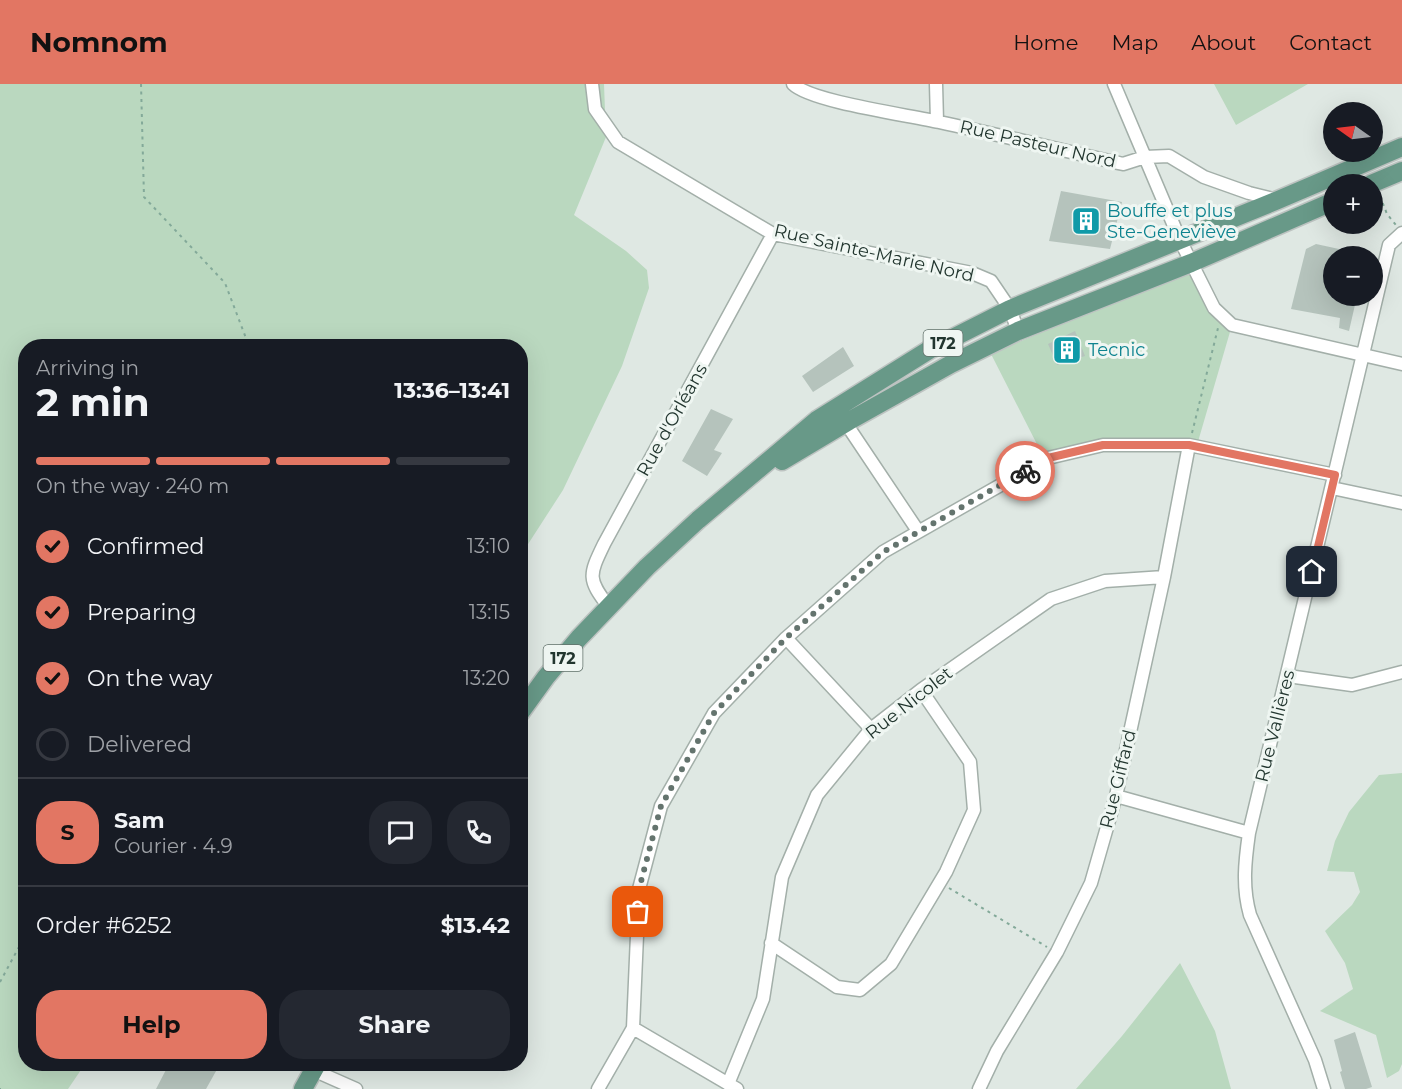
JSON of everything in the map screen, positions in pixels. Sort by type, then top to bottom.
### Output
[{"type":"main road","name":"172","points":[[528,701],[546,677],[609,606],[660,554],[817,420],[929,350],[1010,309],[1402,147]]},
{"type":"main road","points":[[1383,180],[1402,171]]},
{"type":"main road","name":"172","points":[[731,492],[849,420],[951,364],[1018,331],[1191,263],[1323,206]]},
{"type":"main road","points":[[303,1089],[313,1071]]},
{"type":"street","name":"Rue Sainte-Marie Nord","points":[[592,84],[595,110],[618,142],[773,234],[972,273],[991,281],[1010,309],[1018,331]]},
{"type":"street","name":"Rue Pasteur Nord","points":[[793,84],[821,98],[937,121],[1123,164],[1145,157],[1169,156],[1204,177],[1249,194],[1278,200]]},
{"type":"street","points":[[936,84],[937,121]]},
{"type":"street","points":[[1114,84],[1180,240],[1214,308],[1221,316],[1232,325],[1402,363]]},
{"type":"street","name":"Rue Vallières","points":[[1324,1089],[1315,1060],[1260,940],[1246,901],[1245,857],[1389,245],[1402,232]]},
{"type":"street","name":"Rue d'Orléans","points":[[609,606],[594,588],[592,569],[773,234]]},
{"type":"street","points":[[851,431],[918,531]]},
{"type":"street","points":[[598,1089],[633,1028],[639,889],[661,806],[714,713],[786,638],[883,552],[1048,458],[1103,445],[1189,445],[1335,475]]},
{"type":"street","name":"Rue Giffard","points":[[979,1089],[997,1051],[1058,952],[1091,883],[1116,796],[1164,578],[1189,445]]},
{"type":"street","points":[[1332,488],[1402,503]]},
{"type":"street","name":"Rue Nicolet","points":[[733,1087],[763,999],[782,877],[817,795],[871,729],[921,690],[1051,599],[1105,581],[1164,578]]},
{"type":"street","points":[[786,638],[871,729]]},
{"type":"street","points":[[1288,676],[1352,685],[1402,672]]},
{"type":"street","points":[[771,943],[837,987],[860,990],[891,964],[940,882],[974,810],[970,762],[921,690]]},
{"type":"street","points":[[1116,796],[1249,833]]},
{"type":"street","points":[[633,1028],[733,1087]]},
{"type":"street","points":[[322,1071],[356,1089]]},
{"type":"path","points":[[141,84],[144,197],[225,283],[246,339]]},
{"type":"path","points":[[1383,205],[1402,232]]},
{"type":"path","points":[[1189,445],[1221,316]]},
{"type":"path","points":[[940,882],[1034,941],[1058,952]]},
{"type":"path","points":[[0,982],[18,949]]},
{"type":"green space","points":[[0,84],[604,84],[606,137],[574,215],[626,251],[647,270],[649,288],[622,366],[563,490],[528,544],[528,339],[18,339],[18,1071],[80,1071],[68,1089],[0,1089]]},
{"type":"green space","points":[[1214,84],[1308,84],[1236,125]]},
{"type":"green space","points":[[1192,268],[1232,325],[1195,452],[1101,445],[1044,458],[991,354]]},
{"type":"green space","points":[[1402,773],[1402,1064],[1399,1071],[1387,1078],[1376,1035],[1320,1011],[1353,989],[1345,963],[1325,931],[1352,905],[1360,892],[1354,872],[1327,871],[1335,841],[1349,812],[1379,775]]},
{"type":"green space","points":[[1180,963],[1215,1031],[1231,1089],[1076,1089],[1122,1036]]},
{"type":"building","name":"Bouffe et plus Ste-Geneviève","points":[[1061,191],[1122,202],[1110,249],[1049,241]]},
{"type":"building","points":[[1316,244],[1325,246],[1323,246],[1323,306],[1355,306],[1349,331],[1339,328],[1340,318],[1291,309],[1306,249]]},
{"type":"building","name":"Tecnic","points":[[1075,331],[1085,356],[1057,365],[1048,344]]},
{"type":"building","points":[[843,347],[854,366],[813,392],[802,376]]},
{"type":"building","points":[[711,409],[733,419],[714,450],[722,453],[707,476],[682,461]]},
{"type":"building","points":[[1355,1032],[1372,1087],[1366,1089],[1345,1089],[1340,1072],[1342,1071],[1334,1040]]},
{"type":"building","points":[[165,1071],[216,1071],[206,1089],[156,1089]]},
{"type":"way so far","points":[[638,912],[639,889],[661,806],[714,713],[786,638],[883,552],[1025,471]]},
{"type":"place","name":"Bouffe et plus Ste-Geneviève","points":[[1086,221]]},
{"type":"place","name":"Tecnic","points":[[1067,350]]},
{"type":"route","points":[[1025,471],[1048,458],[1103,445],[1189,445],[1335,475],[1312,572]]}]
